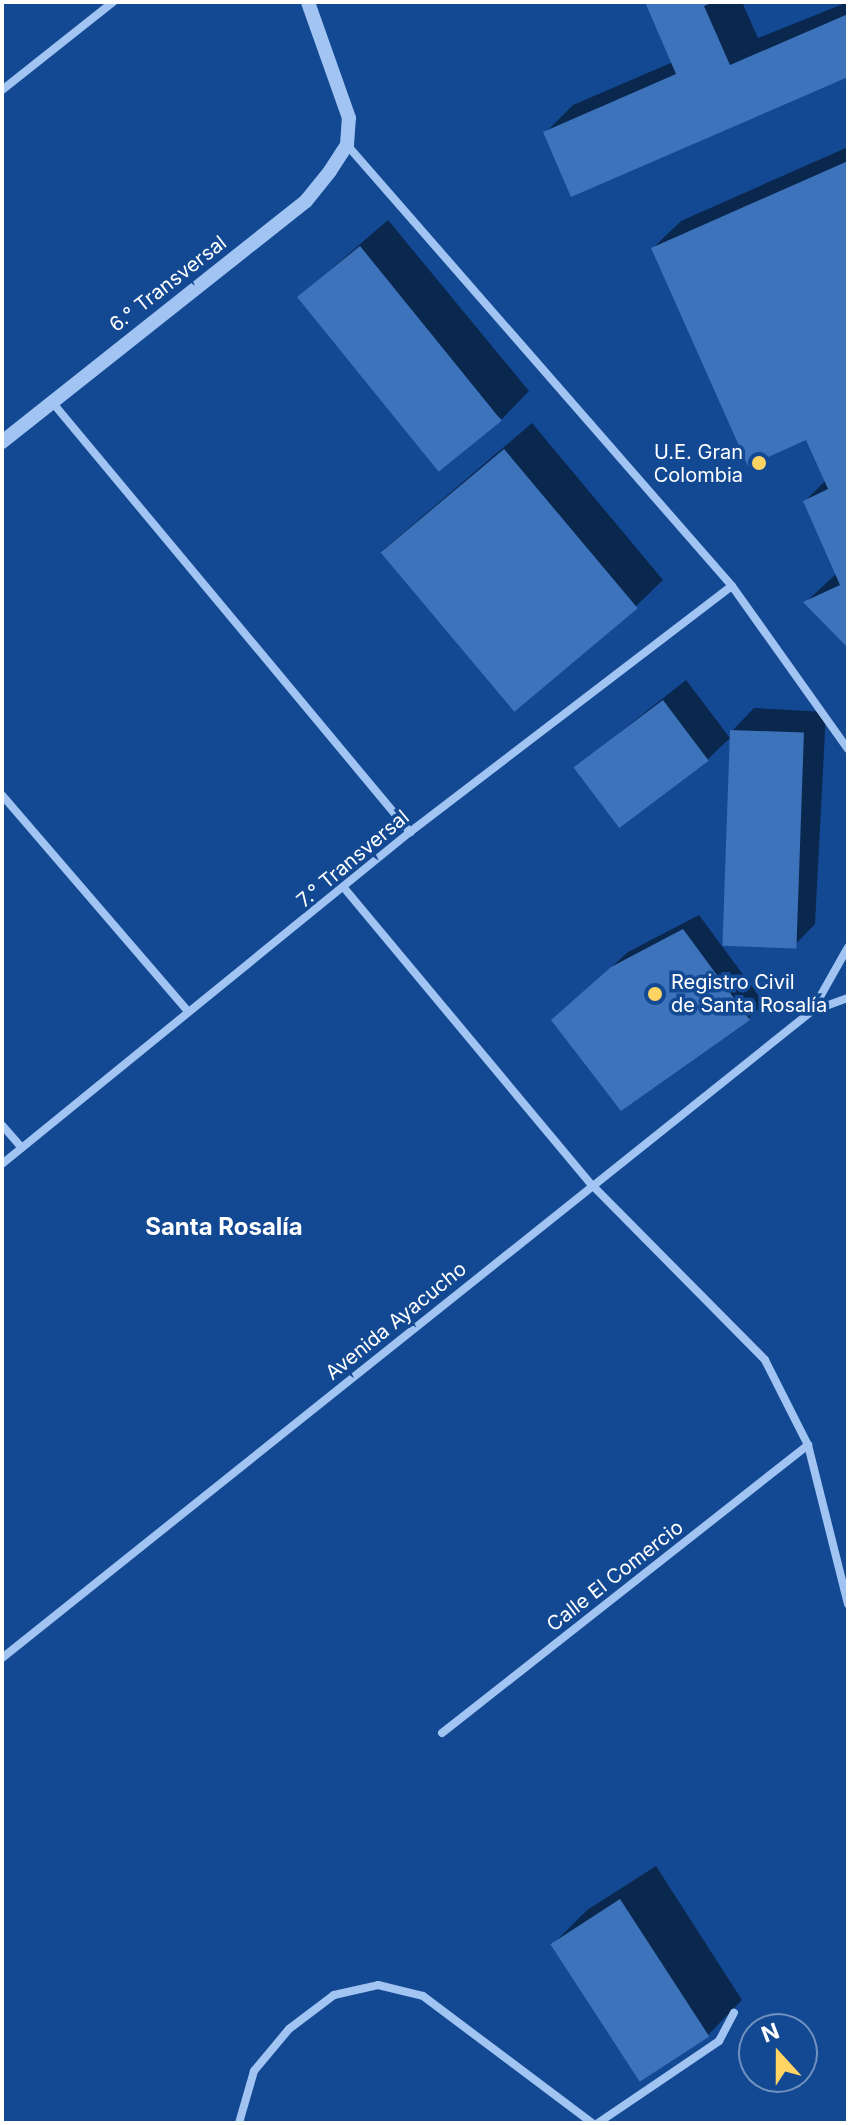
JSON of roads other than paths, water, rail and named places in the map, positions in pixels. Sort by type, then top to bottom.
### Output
[{"type":"street","points":[[2,90],[113,2]]},
{"type":"street","points":[[308,2],[349,118],[347,145],[732,586],[848,749]]},
{"type":"street","name":"6.° Transversal","points":[[2,442],[306,201],[347,145]]},
{"type":"street","points":[[51,401],[410,832]]},
{"type":"street","name":"7.° Transversal","points":[[2,1164],[188,1011],[345,889],[410,832],[732,586]]},
{"type":"street","points":[[2,795],[188,1011]]},
{"type":"street","points":[[345,889],[592,1185],[765,1360],[808,1445],[848,1604]]},
{"type":"street","points":[[812,1011],[848,947]]},
{"type":"street","points":[[812,1011],[848,998]]},
{"type":"street","name":"Avenida Ayacucho","points":[[2,1658],[812,1011]]},
{"type":"street","points":[[2,1125],[22,1148]]},
{"type":"street","name":"Calle El Comercio","points":[[442,1733],[808,1445]]},
{"type":"street","points":[[239,2123],[254,2071],[289,2029],[334,1995],[378,1985],[423,1996],[595,2123],[719,2041],[734,2013]]},
{"type":"place","name":"U.E. Gran Colombia","points":[[759,463]]},
{"type":"place","name":"Registro Civil de Santa Rosalía","points":[[655,994]]},
{"type":"district","name":"Santa Rosalía","points":[[224,1227]]}]
